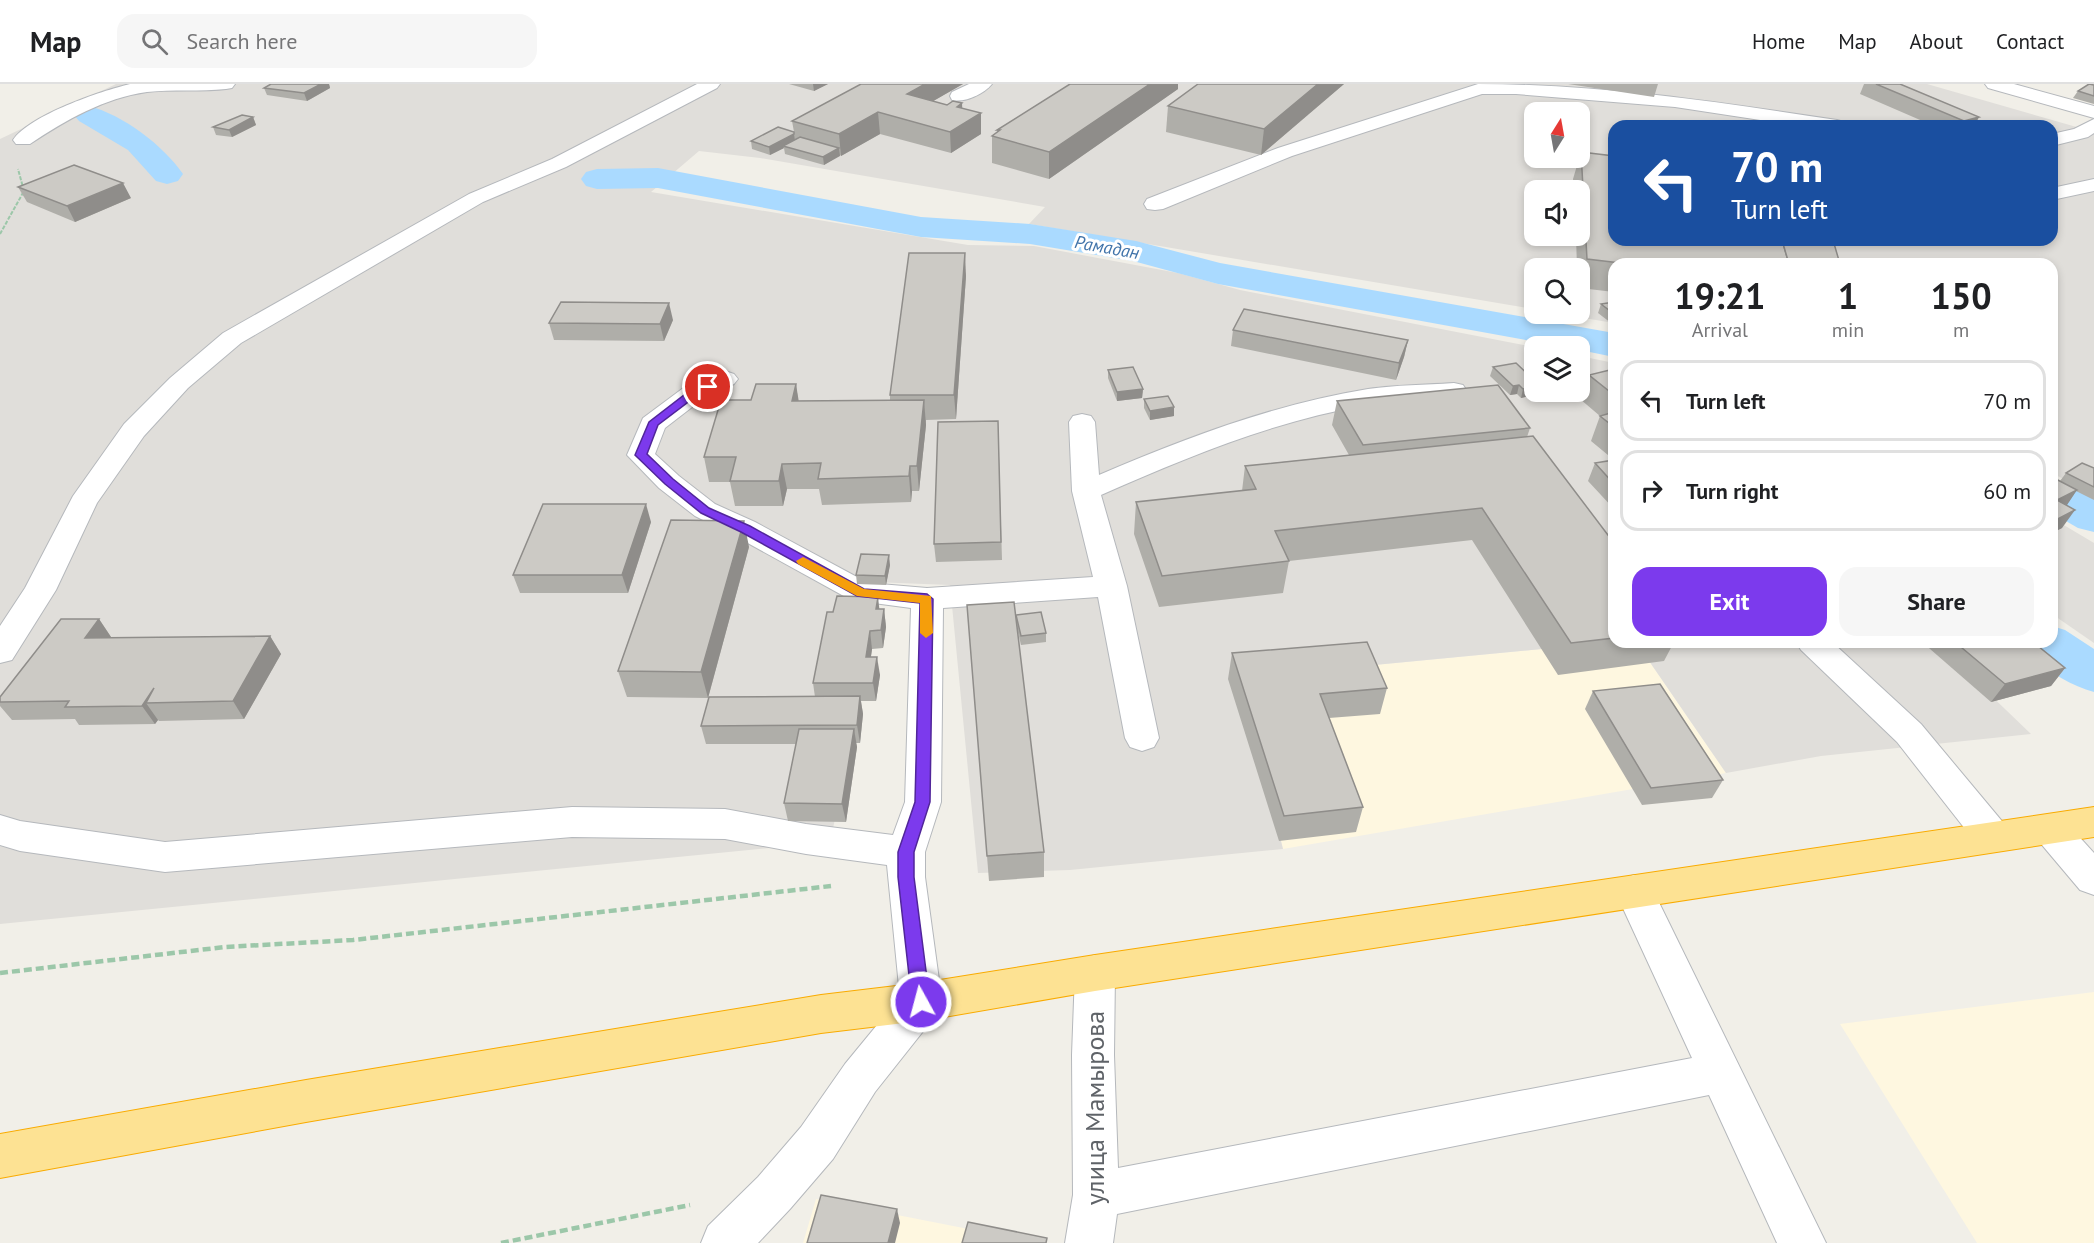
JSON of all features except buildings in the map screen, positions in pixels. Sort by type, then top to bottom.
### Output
[{"type":"highway","points":[[0,1156],[306,1101],[786,1020],[921,1002],[1095,973],[2094,822]]},
{"type":"street","points":[[23,140],[70,112],[100,98],[126,90],[226,84]]},
{"type":"street","points":[[0,652],[40,590],[82,502],[134,430],[179,383],[232,338],[476,198],[559,163],[711,84]]},
{"type":"street","points":[[959,96],[983,84]]},
{"type":"street","points":[[1994,84],[2094,112]]},
{"type":"street","points":[[1155,204],[1285,152],[1480,89],[1516,89],[1675,101],[1798,120]]},
{"type":"street","points":[[2058,138],[2080,133],[2094,125]]},
{"type":"street","points":[[2058,193],[2094,186]]},
{"type":"street","points":[[725,379],[691,395],[653,424],[641,455],[669,482],[705,510],[745,529],[862,593],[927,599],[1111,586]]},
{"type":"street","points":[[1086,491],[1150,463],[1249,426],[1318,407],[1370,397],[1481,390]]},
{"type":"street","points":[[1082,422],[1086,491],[1111,586],[1142,738]]},
{"type":"street","points":[[725,1243],[774,1193],[817,1143],[860,1078],[921,1002],[906,877],[906,852],[923,802],[927,599]]},
{"type":"street","points":[[1818,648],[1909,734],[1994,837]]},
{"type":"street","points":[[0,830],[20,836],[165,857],[572,822],[713,824],[906,852]]},
{"type":"street","points":[[2050,829],[2094,879]]},
{"type":"street","points":[[1635,891],[1802,1243]]},
{"type":"street","name":"улица Мамырова","points":[[1089,1243],[1096,1195],[1093,1055],[1095,973]]},
{"type":"street","points":[[1096,1195],[1720,1073]]},
{"type":"path","points":[[0,234],[24,191],[16,157],[23,140]]},
{"type":"path","points":[[0,973],[225,947],[365,938],[836,885]]},
{"type":"path","points":[[501,1243],[698,1204]]},
{"type":"shaded area","points":[[116,84],[1927,84],[2052,120],[1608,120],[1608,246],[2058,246],[2058,122],[2094,132],[2094,495],[2058,476],[2058,258],[1608,258],[1608,322],[1590,319],[1590,258],[1524,258],[1524,307],[1029,224],[1045,207],[760,158],[699,151],[651,192],[968,245],[1034,246],[1178,273],[1240,290],[1524,345],[1524,402],[1590,402],[1590,358],[1608,362],[1608,643],[1240,678],[1283,849],[1070,870],[978,873],[950,585],[872,582],[852,741],[830,842],[0,924],[0,139]]},
{"type":"shaded area","points":[[2058,522],[2094,543],[2094,643],[2058,618]]},
{"type":"shaded area","points":[[1608,643],[1608,648],[1640,648],[1726,773],[1283,849],[1240,678]]},
{"type":"shaded area","points":[[1640,648],[1987,648],[1980,685],[2031,734],[1821,756],[1726,773]]},
{"type":"shaded area","points":[[2094,992],[2094,1243],[1977,1243],[1840,1024]]},
{"type":"shaded area","points":[[816,1199],[1019,1239],[1018,1243],[803,1243]]},
{"type":"waterway","name":"Рамадан","points":[[89,115],[139,144],[167,174]]},
{"type":"waterway","name":"Рамадан","points":[[597,179],[658,178],[921,227],[1030,234],[1136,251],[1218,273],[1608,344]]},
{"type":"waterway","name":"Рамадан","points":[[2058,498],[2094,518]]},
{"type":"waterway","points":[[2056,648],[2094,674]]},
{"type":"slow traffic","points":[[803,561],[862,593],[927,599],[926,633]]},
{"type":"route","points":[[708,387],[691,395],[653,424],[641,455],[669,482],[705,510],[745,529],[862,593],[927,599],[923,802],[906,852],[906,877],[921,1002]]}]
